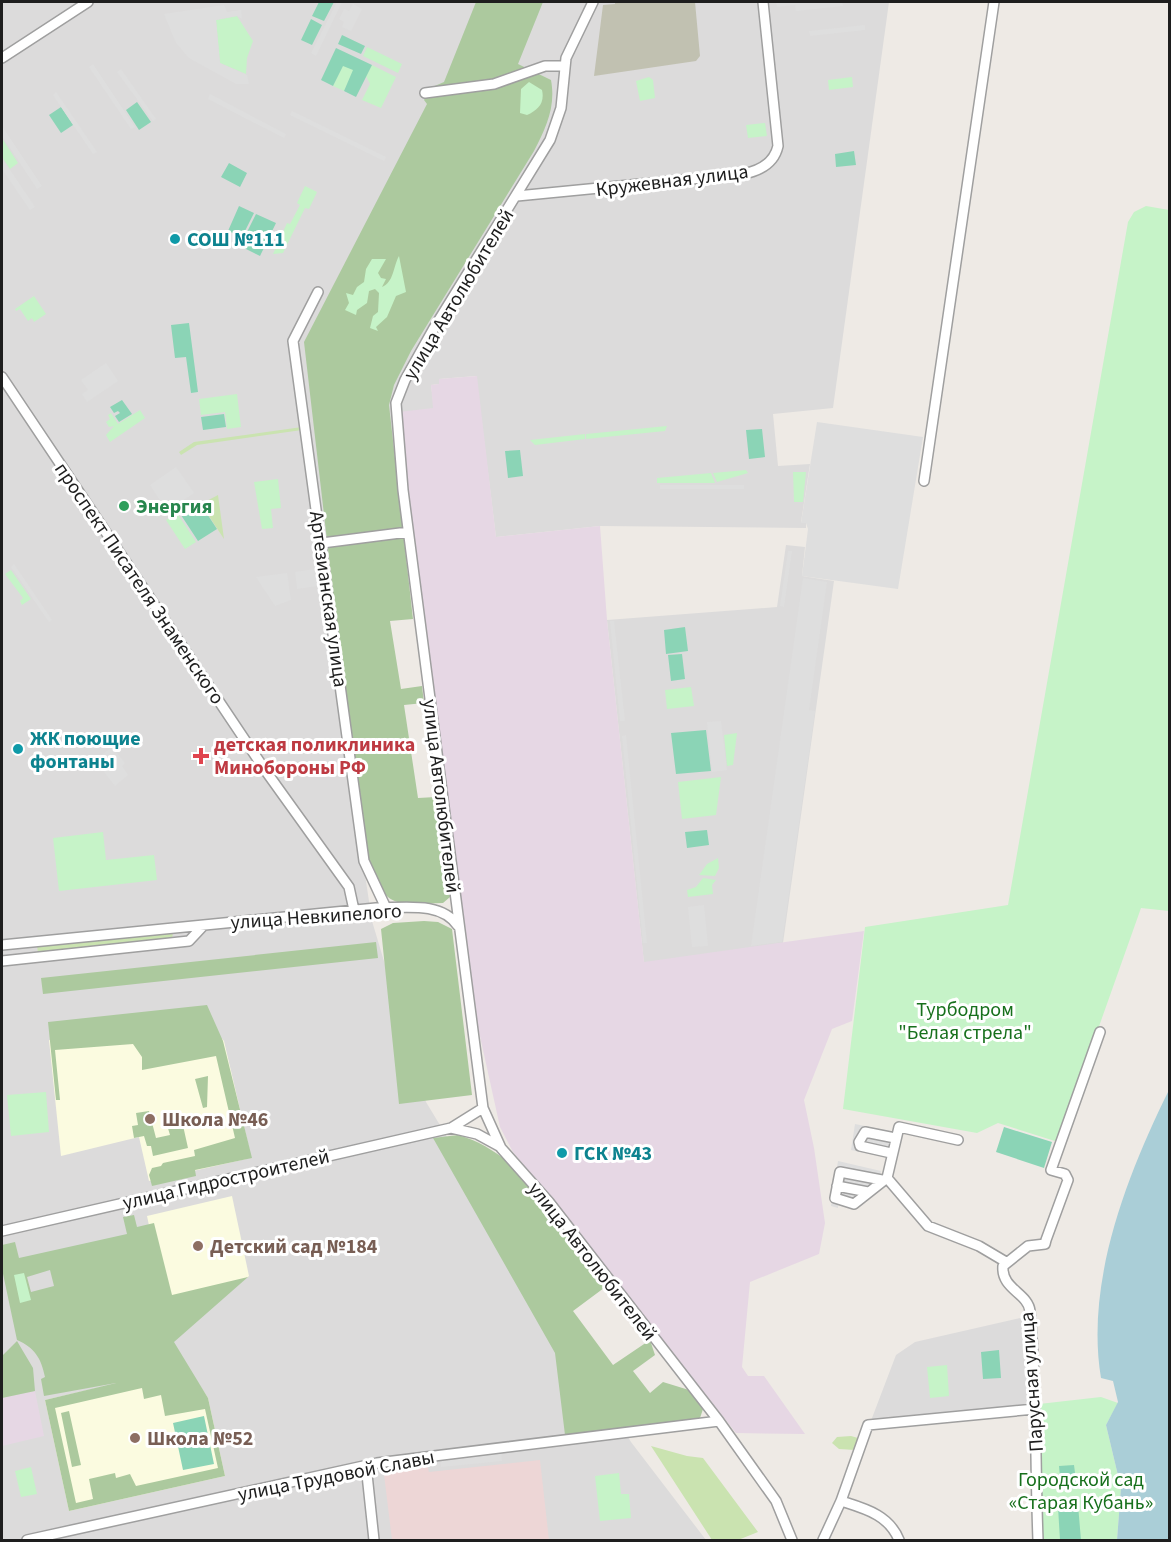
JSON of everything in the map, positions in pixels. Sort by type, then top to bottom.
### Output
[{"type":"street","points":[[2,58],[88,2]]},
{"type":"street","name":"улица Автолюбителей","points":[[593,2],[564,66],[558,122],[541,157],[434,328],[405,380],[396,403],[408,532],[458,926],[483,1108],[501,1148],[549,1202],[719,1421],[776,1501],[792,1540]]},
{"type":"street","name":"Кружевная улица","points":[[517,196],[743,174],[753,172],[768,164],[778,146],[763,2]]},
{"type":"street","points":[[924,481],[994,2]]},
{"type":"street","points":[[425,93],[494,84],[545,66],[564,66]]},
{"type":"street","name":"Артезианская улица","points":[[318,292],[292,341],[322,543],[364,861],[386,908]]},
{"type":"street","name":"проспект Писателя Знаменского","points":[[2,377],[265,770],[349,887],[354,910]]},
{"type":"street","points":[[322,543],[408,532]]},
{"type":"street","name":"улица Невкипелого","points":[[2,945],[386,908],[421,908],[445,912],[458,926]]},
{"type":"street","name":"улица Невкипелого","points":[[2,961],[189,941],[204,925]]},
{"type":"street","points":[[170,928],[175,932],[171,943]]},
{"type":"street","points":[[958,1140],[899,1127],[884,1179],[854,1204],[838,1201],[835,1198],[840,1172],[884,1179],[928,1226],[979,1246],[1006,1262],[1028,1246],[1041,1245],[1046,1240],[1068,1180],[1065,1174],[1051,1170],[1100,1032]]},
{"type":"street","name":"улица Гидростроителей","points":[[2,1231],[451,1128],[483,1108]]},
{"type":"street","name":"улица Гидростроителей","points":[[451,1128],[477,1134],[501,1148]]},
{"type":"street","points":[[891,1154],[865,1148],[860,1146],[859,1142],[865,1132],[895,1138]]},
{"type":"street","points":[[837,1185],[868,1192]]},
{"type":"street","name":"Парусная улица","points":[[1006,1262],[1002,1270],[1007,1284],[1029,1307],[1035,1409],[1038,1540]]},
{"type":"street","points":[[823,1540],[841,1501],[868,1425],[1035,1409]]},
{"type":"street","name":"улица Трудовой Славы","points":[[27,1540],[366,1465],[719,1421]]},
{"type":"street","points":[[366,1465],[374,1540]]},
{"type":"street","points":[[841,1501],[881,1516],[895,1530],[899,1540]]},
{"type":"shaded area","points":[[2,2],[889,2],[833,408],[773,414],[778,466],[810,464],[801,522],[806,523],[806,528],[600,526],[496,537],[476,376],[439,379],[439,384],[431,385],[434,408],[414,545],[317,557],[372,921],[426,1102],[631,1442],[706,1540],[2,1540]]},
{"type":"shaded area","points":[[337,2],[342,2],[316,56],[311,53]]},
{"type":"shaded area","points":[[615,2],[695,2],[700,56],[696,61],[594,76],[603,5],[615,4]]},
{"type":"shaded area","points":[[776,2],[842,2],[843,6],[796,11],[795,5],[777,7]]},
{"type":"shaded area","points":[[353,4],[362,9],[351,31],[342,27],[344,22],[339,19],[344,9],[349,11]]},
{"type":"shaded area","points":[[224,5],[227,12],[241,10],[242,19],[237,16],[216,20],[220,63],[247,75],[249,84],[236,84],[189,58],[176,43],[164,14]]},
{"type":"shaded area","points":[[865,25],[865,30],[810,36],[809,31]]},
{"type":"shaded area","points":[[93,64],[135,127],[131,129],[89,67]]},
{"type":"shaded area","points":[[121,69],[156,119],[153,121],[117,72]]},
{"type":"shaded area","points":[[56,92],[97,152],[93,154],[53,95]]},
{"type":"shaded area","points":[[210,94],[286,134],[284,138],[208,99]]},
{"type":"shaded area","points":[[292,111],[386,157],[384,161],[290,115]]},
{"type":"shaded area","points":[[2,126],[42,186],[37,189],[2,136]]},
{"type":"shaded area","points":[[2,158],[35,207],[30,210],[2,169]]},
{"type":"shaded area","points":[[106,363],[118,381],[87,402],[82,394],[88,390],[81,380]]},
{"type":"shaded area","points":[[477,376],[496,537],[600,526],[607,620],[644,962],[864,931],[852,1021],[832,1029],[804,1100],[825,1223],[819,1254],[750,1282],[742,1367],[748,1376],[764,1376],[805,1434],[736,1433],[513,1152],[500,1127],[470,991],[399,420],[399,412],[433,408],[431,385],[439,384],[439,379]]},
{"type":"shaded area","points":[[817,422],[923,437],[898,589],[802,576],[808,529],[806,523],[801,523]]},
{"type":"shaded area","points":[[176,467],[194,493],[157,518],[151,509],[161,502],[150,485]]},
{"type":"shaded area","points":[[660,485],[744,485],[744,489],[660,489]]},
{"type":"shaded area","points":[[786,545],[805,547],[802,576],[834,581],[783,943],[644,963],[607,620],[777,607]]},
{"type":"shaded area","points":[[788,551],[792,551],[784,607],[780,606]]},
{"type":"shaded area","points":[[14,564],[52,620],[49,622],[11,567]]},
{"type":"shaded area","points":[[315,569],[317,586],[297,589],[295,572]]},
{"type":"shaded area","points":[[287,573],[291,600],[275,606],[256,577]]},
{"type":"shaded area","points":[[803,578],[827,582],[809,710],[815,711],[782,942],[751,946]]},
{"type":"shaded area","points":[[610,621],[614,621],[625,721],[620,721]]},
{"type":"shaded area","points":[[721,721],[727,770],[712,772],[707,722]]},
{"type":"shaded area","points":[[626,735],[647,943],[643,943],[622,736]]},
{"type":"shaded area","points":[[112,747],[125,763],[122,766],[128,775],[115,786],[95,760]]},
{"type":"shaded area","points":[[704,905],[708,946],[692,947],[688,907]]},
{"type":"shaded area","name":"Школа №46","points":[[209,1023],[224,1041],[250,1152],[245,1153],[246,1159],[149,1181],[139,1137],[61,1156],[49,1040]]},
{"type":"shaded area","points":[[855,1124],[895,1132],[889,1158],[851,1150]]},
{"type":"shaded area","points":[[838,1161],[881,1171],[877,1187],[856,1206],[838,1203],[838,1208],[831,1206]]},
{"type":"shaded area","name":"Детский сад №184","points":[[232,1196],[249,1276],[210,1307],[168,1317],[147,1216]]},
{"type":"shaded area","points":[[1020,1318],[1026,1319],[1032,1404],[1028,1408],[874,1421],[872,1418],[896,1355],[915,1342]]},
{"type":"shaded area","name":"Школа №52","points":[[188,1367],[208,1398],[225,1476],[69,1511],[45,1400]]},
{"type":"shaded area","points":[[35,1391],[44,1436],[2,1446],[2,1398]]},
{"type":"shaded area","points":[[501,1450],[502,1461],[441,1467],[440,1455]]},
{"type":"shaded area","points":[[540,1460],[549,1540],[392,1540],[383,1466],[426,1461],[429,1472]]},
{"type":"green space","points":[[319,2],[334,2],[324,21],[312,16]]},
{"type":"green space","points":[[476,2],[543,2],[518,64],[551,80],[552,99],[546,126],[534,151],[411,351],[394,385],[389,405],[413,619],[390,621],[401,689],[422,686],[424,703],[404,705],[418,798],[436,797],[450,897],[443,903],[408,903],[398,902],[384,892],[363,851],[304,342],[427,104],[424,100],[430,88],[444,82]]},
{"type":"green space","points":[[237,16],[253,41],[247,58],[246,74],[220,63],[216,20]]},
{"type":"green space","points":[[311,19],[322,25],[312,45],[301,40]]},
{"type":"green space","points":[[342,35],[365,46],[361,54],[338,44]]},
{"type":"green space","points":[[367,47],[402,64],[398,73],[363,56]]},
{"type":"green space","points":[[336,48],[372,65],[356,97],[344,91],[353,70],[343,66],[333,86],[321,80]]},
{"type":"green space","points":[[343,65],[354,70],[344,91],[333,86]]},
{"type":"green space","points":[[372,65],[396,77],[381,108],[362,100],[370,84],[366,76]]},
{"type":"green space","points":[[649,77],[653,80],[655,98],[640,101],[636,81]]},
{"type":"green space","points":[[852,77],[853,87],[829,90],[828,80]]},
{"type":"green space","points":[[529,82],[542,90],[542,99],[537,108],[527,115],[520,113],[521,89]]},
{"type":"green space","points":[[137,102],[151,122],[139,130],[126,110]]},
{"type":"green space","points":[[61,107],[73,125],[61,133],[49,115]]},
{"type":"green space","points":[[765,123],[767,136],[748,138],[746,125]]},
{"type":"green space","points":[[2,138],[18,163],[10,169],[2,157]]},
{"type":"green space","points":[[854,151],[856,165],[836,167],[835,154]]},
{"type":"green space","points":[[229,163],[247,173],[240,187],[221,177]]},
{"type":"green space","points":[[305,186],[317,192],[309,209],[305,208],[283,253],[273,254],[287,223],[290,224],[300,205],[297,203]]},
{"type":"green space","points":[[239,206],[254,213],[242,237],[228,231]]},
{"type":"green space","name":"Турбодром \"Белая стрела\"","points":[[1146,206],[1169,210],[1169,911],[1141,908],[1058,1142],[998,1123],[977,1133],[843,1109],[865,927],[1008,905],[1128,222],[1134,212]]},
{"type":"green space","points":[[256,214],[276,223],[260,256],[240,246]]},
{"type":"green space","points":[[399,256],[406,292],[396,296],[387,317],[376,327],[378,331],[370,328],[373,316],[378,312],[379,293],[375,289],[369,291],[367,303],[357,310],[356,315],[345,310],[349,303],[346,293],[353,295],[357,287],[364,282],[366,269],[372,259],[386,259],[378,273],[381,278],[386,279],[382,287],[386,285]]},
{"type":"green space","points":[[34,296],[46,314],[34,322],[32,318],[28,321],[20,309],[16,311],[15,309]]},
{"type":"green space","points":[[189,323],[198,392],[191,393],[186,357],[175,358],[171,325]]},
{"type":"green space","points":[[237,394],[241,427],[227,429],[225,412],[201,415],[199,399]]},
{"type":"green space","points":[[122,400],[132,414],[119,422],[115,416],[120,413],[118,411],[114,413],[110,407]]},
{"type":"green space","points":[[140,410],[145,418],[110,442],[106,435],[114,426],[109,427],[106,422],[110,419],[108,415],[111,413],[118,424]]},
{"type":"green space","points":[[224,414],[226,427],[203,430],[201,417]]},
{"type":"green space","points":[[667,426],[665,431],[586,439],[586,434]]},
{"type":"green space","points":[[302,427],[302,430],[197,445],[181,455],[179,452],[194,442]]},
{"type":"green space","points":[[762,429],[765,457],[749,459],[746,430]]},
{"type":"green space","points":[[585,434],[585,439],[535,445],[530,440]]},
{"type":"green space","points":[[520,450],[523,476],[508,478],[505,451]]},
{"type":"green space","points":[[746,470],[748,473],[717,482],[713,473]]},
{"type":"green space","points":[[793,472],[806,472],[803,502],[794,502]]},
{"type":"green space","points":[[711,473],[715,483],[657,483],[657,478]]},
{"type":"green space","points":[[278,479],[281,508],[271,509],[273,528],[262,529],[254,482]]},
{"type":"green space","points":[[218,495],[224,539],[201,504]]},
{"type":"green space","points":[[198,500],[217,529],[198,541],[179,512]]},
{"type":"green space","points":[[177,513],[196,542],[185,549],[166,520]]},
{"type":"green space","points":[[11,570],[31,599],[22,605],[20,601],[23,598],[5,574]]},
{"type":"green space","points":[[685,627],[688,651],[666,654],[664,630]]},
{"type":"green space","points":[[682,654],[685,679],[671,681],[668,655]]},
{"type":"green space","points":[[691,687],[694,706],[667,709],[665,690]]},
{"type":"green space","points":[[706,730],[711,771],[676,774],[671,733]]},
{"type":"green space","points":[[737,733],[733,765],[727,766],[724,735]]},
{"type":"green space","points":[[721,777],[716,815],[682,819],[678,782]]},
{"type":"green space","points":[[707,830],[709,845],[687,848],[685,832]]},
{"type":"green space","points":[[103,832],[106,860],[154,855],[157,880],[59,891],[53,838]]},
{"type":"green space","points":[[718,858],[719,868],[715,876],[699,875],[707,864]]},
{"type":"green space","points":[[703,878],[716,880],[712,885],[713,894],[688,897],[687,890],[696,887]]},
{"type":"green space","points":[[438,922],[452,929],[472,1095],[399,1104],[381,929],[393,923]]},
{"type":"green space","points":[[173,932],[172,939],[38,953],[37,945]]},
{"type":"green space","points":[[376,942],[378,958],[43,994],[41,978]]},
{"type":"green space","points":[[207,1005],[223,1041],[252,1158],[195,1170],[196,1176],[152,1186],[149,1175],[152,1168],[161,1166],[163,1163],[195,1156],[194,1150],[235,1138],[216,1056],[142,1070],[142,1057],[133,1044],[55,1050],[60,1100],[56,1100],[48,1022]]},
{"type":"green space","points":[[208,1076],[207,1107],[203,1108],[195,1079]]},
{"type":"green space","points":[[46,1092],[49,1132],[11,1136],[7,1095]]},
{"type":"green space","points":[[149,1111],[156,1138],[170,1135],[167,1125],[182,1121],[188,1148],[153,1156],[151,1146],[147,1146],[144,1136],[134,1138],[132,1126],[138,1125],[136,1113]]},
{"type":"green space","points":[[1004,1127],[1052,1142],[1044,1168],[996,1152]]},
{"type":"green space","points":[[458,1135],[482,1144],[524,1176],[560,1219],[608,1285],[573,1311],[613,1365],[650,1340],[655,1355],[633,1371],[650,1393],[663,1382],[689,1390],[703,1409],[700,1418],[693,1422],[565,1435],[555,1353],[433,1138]]},
{"type":"green space","points":[[134,1215],[137,1227],[154,1223],[172,1295],[248,1277],[174,1342],[208,1398],[225,1476],[69,1511],[45,1400],[116,1383],[44,1396],[41,1379],[45,1377],[39,1359],[33,1350],[17,1340],[2,1269],[2,1245],[15,1242],[19,1258],[127,1234],[123,1217]],"holes":[[[50,1270],[54,1286],[31,1292],[27,1277]],[[142,1388],[144,1399],[161,1395],[165,1416],[205,1409],[218,1468],[136,1486],[130,1474],[116,1478],[115,1473],[89,1479],[93,1499],[76,1503],[55,1408]]]},
{"type":"green space","points":[[24,1273],[31,1300],[20,1303],[14,1275]]},
{"type":"green space","points":[[17,1341],[33,1368],[35,1391],[2,1398],[2,1356]]},
{"type":"green space","points":[[999,1350],[1001,1378],[983,1379],[981,1352]]},
{"type":"green space","points":[[947,1365],[949,1396],[930,1398],[927,1367]]},
{"type":"green space","name":"Городской сад «Старая Кубань»","points":[[1101,1397],[1118,1403],[1106,1425],[1121,1488],[1117,1540],[1040,1540],[1039,1404]]},
{"type":"green space","points":[[69,1411],[81,1465],[72,1467],[61,1413]]},
{"type":"green space","points":[[204,1416],[214,1464],[183,1470],[173,1423]]},
{"type":"green space","points":[[837,1437],[858,1438],[855,1450],[839,1449],[832,1443]]},
{"type":"green space","points":[[651,1446],[703,1458],[758,1532],[738,1540],[712,1540]]},
{"type":"green space","points":[[1074,1465],[1077,1488],[1061,1489],[1059,1466]]},
{"type":"green space","points":[[31,1467],[37,1494],[21,1497],[15,1471]]},
{"type":"green space","points":[[619,1473],[621,1494],[629,1494],[631,1518],[600,1521],[595,1476]]},
{"type":"green space","points":[[1078,1505],[1081,1540],[1060,1540],[1058,1507]]},
{"type":"water","points":[[1169,1090],[1169,1540],[1117,1540],[1121,1488],[1106,1425],[1118,1402],[1113,1381],[1101,1378],[1098,1342],[1099,1304],[1104,1267],[1125,1193],[1138,1157]]},
{"type":"place","name":"СОШ №111","points":[[175,239]]},
{"type":"place","name":"Энергия","points":[[124,506]]},
{"type":"place","name":"ЖК поющие фонтаны","points":[[18,749]]},
{"type":"place","name":"детская поликлиника Минобороны РФ","points":[[201,756]]},
{"type":"place","name":"Школа №46","points":[[150,1119]]},
{"type":"place","name":"ГСК №43","points":[[562,1153]]},
{"type":"place","name":"Детский сад №184","points":[[198,1246]]},
{"type":"place","name":"Школа №52","points":[[135,1438]]}]
